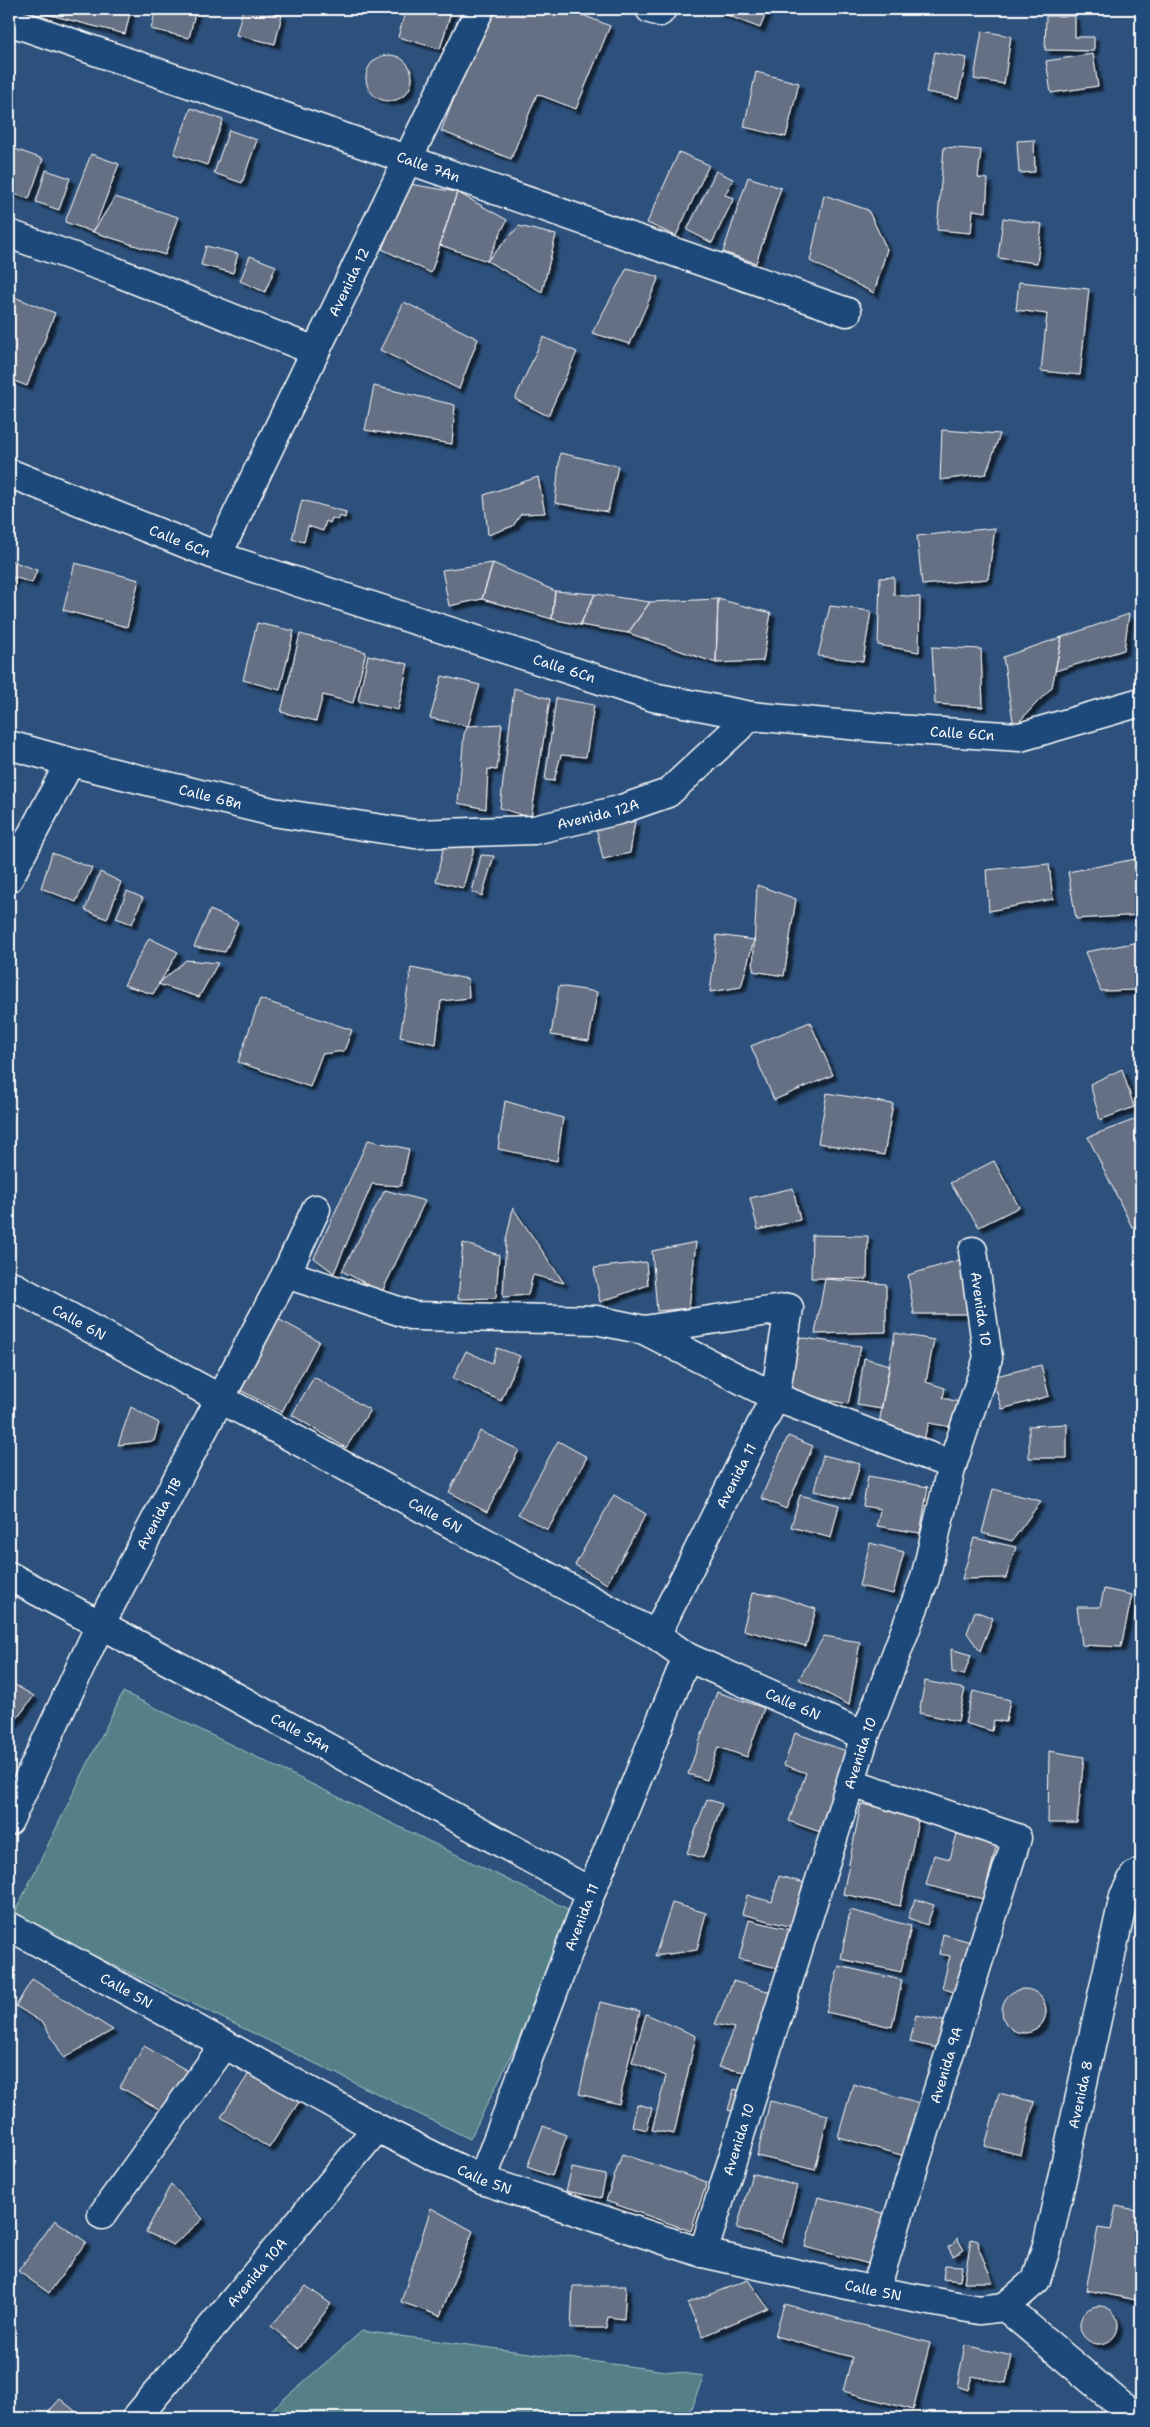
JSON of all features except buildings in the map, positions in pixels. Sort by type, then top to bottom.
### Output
[{"type":"street","name":"Avenida 12","points":[[217,556],[480,9]]},
{"type":"street","points":[[650,9],[660,12],[662,9]]},
{"type":"street","name":"Calle 7An","points":[[9,21],[847,312]]},
{"type":"street","points":[[9,234],[123,275],[315,351]]},
{"type":"street","name":"Calle 6Cn","points":[[9,473],[217,556],[653,697],[751,716],[880,728],[1020,737],[1141,702]]},
{"type":"street","name":"Avenida 12A","points":[[415,834],[534,830],[619,810],[668,793],[751,716]]},
{"type":"street","name":"Calle 6Bn","points":[[9,745],[273,812],[415,834]]},
{"type":"street","points":[[9,878],[70,762]]},
{"type":"street","name":"Avenida 11B","points":[[9,1821],[100,1625],[218,1399],[286,1274],[316,1209]]},
{"type":"street","name":"Avenida 10","points":[[703,2253],[852,1783],[865,1736],[925,1578],[952,1465],[988,1358],[973,1251]]},
{"type":"street","points":[[286,1274],[414,1316],[596,1320],[644,1330],[775,1398],[952,1465]]},
{"type":"street","name":"Calle 6N","points":[[9,1284],[656,1635],[687,1657],[865,1736]]},
{"type":"street","name":"Avenida 11","points":[[644,1330],[789,1308],[775,1398],[656,1635]]},
{"type":"street","name":"Calle 5An","points":[[9,1576],[591,1892]]},
{"type":"street","name":"Avenida 11","points":[[482,2180],[591,1892],[687,1657]]},
{"type":"street","name":"Avenida 9A","points":[[852,1783],[1018,1838],[875,2291]]},
{"type":"street","name":"Avenida 8","points":[[1005,2307],[1036,2280],[1048,2242],[1124,1896],[1134,1876],[1141,1872]]},
{"type":"street","name":"Calle 5N","points":[[9,1926],[377,2128],[482,2180],[703,2253],[875,2291],[980,2310],[1005,2307]]},
{"type":"street","points":[[102,2215],[225,2044]]},
{"type":"street","name":"Avenida 10A","points":[[136,2418],[377,2128]]},
{"type":"street","points":[[1005,2307],[1136,2418]]},
{"type":"green space","points":[[123,1692],[580,1915],[470,2139],[13,1916]]},
{"type":"green space","points":[[362,2331],[704,2376],[687,2418],[262,2418]]}]
